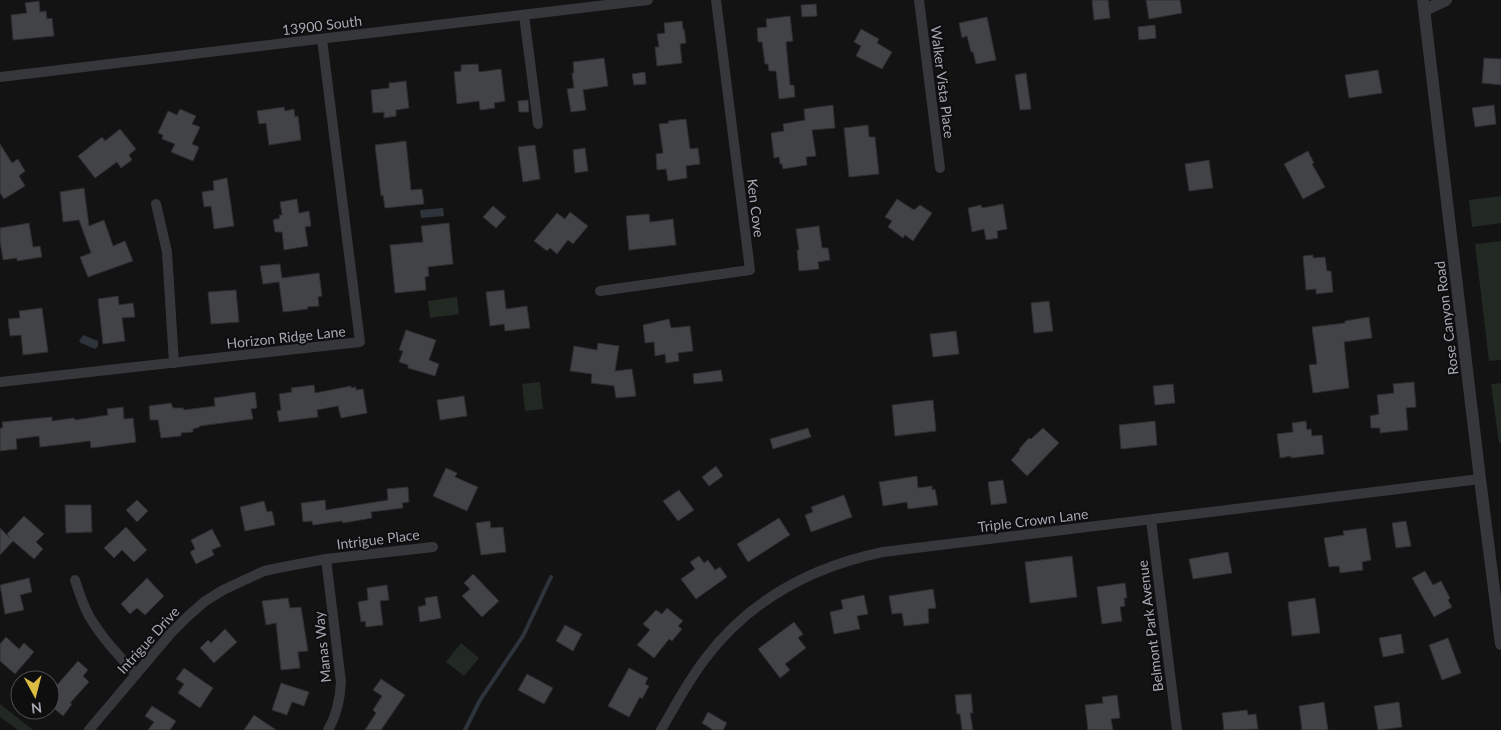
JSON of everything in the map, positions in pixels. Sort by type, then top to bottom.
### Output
[{"type":"street","name":"13900 South","points":[[0,77],[648,0]]},
{"type":"street","name":"Ken Cove","points":[[600,291],[750,270],[716,0]]},
{"type":"street","name":"Walker Vista Place","points":[[918,0],[940,168]]},
{"type":"street","name":"Rose Canyon Road","points":[[1446,0],[1424,5],[1501,644]]},
{"type":"street","points":[[524,15],[538,124]]},
{"type":"street","name":"Horizon Ridge Lane","points":[[0,382],[360,342],[322,39]]},
{"type":"street","points":[[156,204],[166,252],[174,363]]},
{"type":"street","name":"Triple Crown Lane","points":[[661,730],[695,673],[716,645],[733,627],[751,611],[792,584],[836,564],[883,552],[1480,479]]},
{"type":"street","name":"Belmont Park Avenue","points":[[1151,520],[1177,730]]},
{"type":"street","name":"Intrigue Place","points":[[326,560],[433,547]]},
{"type":"street","name":"Intrigue Drive","points":[[89,730],[186,617],[223,590],[264,571],[283,566],[326,560]]},
{"type":"street","name":"Manas Way","points":[[326,560],[340,682],[336,713],[328,730]]},
{"type":"street","points":[[75,580],[93,622],[106,641],[136,674]]},
{"type":"shaded area","points":[[1501,196],[1501,223],[1472,227],[1469,200]]},
{"type":"shaded area","points":[[443,208],[444,216],[421,218],[420,210]]},
{"type":"shaded area","points":[[1501,241],[1501,360],[1489,361],[1475,244]]},
{"type":"shaded area","points":[[457,297],[459,314],[430,318],[428,301]]},
{"type":"shaded area","points":[[83,335],[98,341],[98,346],[95,349],[81,343],[79,341]]},
{"type":"shaded area","points":[[540,382],[543,409],[525,411],[522,384]]},
{"type":"shaded area","points":[[1501,383],[1501,443],[1499,443],[1491,384]]},
{"type":"shaded area","points":[[461,643],[479,658],[464,676],[446,662]]},
{"type":"shaded area","points":[[0,704],[10,712],[10,720],[20,720],[33,730],[18,730],[0,717]]},
{"type":"building","points":[[1092,0],[1108,0],[1110,18],[1094,20]]},
{"type":"building","points":[[1146,0],[1180,0],[1182,13],[1149,19]]},
{"type":"building","points":[[39,1],[40,12],[46,11],[47,19],[52,18],[54,36],[13,40],[11,15],[27,13],[25,3]]},
{"type":"building","points":[[816,4],[817,16],[802,17],[801,5]]},
{"type":"building","points":[[790,16],[793,41],[786,42],[790,85],[794,85],[795,97],[779,99],[776,71],[769,71],[768,64],[765,64],[762,42],[758,42],[757,28],[767,27],[766,19]]},
{"type":"building","points":[[987,17],[996,60],[976,64],[967,36],[962,38],[959,23]]},
{"type":"building","points":[[682,21],[686,43],[680,44],[682,63],[657,66],[655,47],[659,47],[657,34],[665,33],[664,23]]},
{"type":"building","points":[[1155,25],[1156,38],[1139,40],[1138,27]]},
{"type":"building","points":[[861,29],[879,39],[877,43],[892,52],[882,69],[856,56],[861,46],[854,42]]},
{"type":"building","points":[[604,58],[608,86],[583,90],[586,110],[571,112],[567,89],[574,88],[573,62]]},
{"type":"building","points":[[1484,58],[1501,59],[1501,85],[1482,83]]},
{"type":"building","points":[[478,64],[479,72],[501,69],[505,101],[494,103],[495,108],[480,110],[479,101],[457,104],[454,72],[461,71],[461,65]]},
{"type":"building","points":[[1378,70],[1382,93],[1349,98],[1345,75]]},
{"type":"building","points":[[645,72],[646,84],[634,85],[632,74]]},
{"type":"building","points":[[1026,73],[1031,109],[1020,110],[1015,75]]},
{"type":"building","points":[[406,81],[409,108],[396,110],[396,116],[384,118],[384,112],[373,113],[371,90],[389,88],[389,83]]},
{"type":"building","points":[[528,100],[529,112],[519,112],[518,101]]},
{"type":"building","points":[[833,105],[835,128],[812,130],[816,156],[806,157],[807,165],[783,169],[779,157],[774,158],[771,133],[784,131],[783,124],[805,120],[804,109]]},
{"type":"building","points":[[1494,105],[1496,124],[1475,127],[1472,108]]},
{"type":"building","points":[[284,107],[285,111],[294,109],[295,117],[298,116],[301,140],[269,145],[266,123],[259,124],[257,111]]},
{"type":"building","points":[[180,109],[196,116],[192,124],[200,127],[192,144],[199,147],[193,161],[171,152],[175,144],[162,139],[163,135],[158,133],[168,111],[177,115]]},
{"type":"building","points":[[686,119],[690,149],[698,148],[700,164],[686,166],[687,178],[668,181],[666,169],[657,170],[656,154],[663,153],[659,124]]},
{"type":"building","points":[[868,125],[869,137],[875,137],[879,174],[849,177],[844,128]]},
{"type":"building","points":[[120,129],[136,149],[129,155],[132,160],[121,168],[117,162],[95,178],[78,156],[102,137],[105,141]]},
{"type":"building","points":[[406,141],[411,190],[422,189],[424,204],[385,208],[383,195],[381,196],[375,145]]},
{"type":"building","points":[[0,144],[12,163],[18,159],[25,171],[19,176],[25,186],[4,199],[0,193]]},
{"type":"building","points":[[535,145],[540,179],[523,182],[518,147]]},
{"type":"building","points":[[585,148],[588,171],[575,173],[573,150]]},
{"type":"building","points":[[1308,151],[1314,163],[1312,164],[1325,187],[1303,199],[1284,164]]},
{"type":"building","points":[[1209,160],[1213,188],[1189,191],[1185,164]]},
{"type":"building","points":[[227,178],[234,226],[214,229],[211,206],[204,207],[202,192],[214,190],[213,181]]},
{"type":"building","points":[[84,188],[89,226],[104,220],[113,246],[125,241],[133,261],[88,277],[80,257],[91,253],[79,220],[63,222],[60,192]]},
{"type":"building","points":[[297,199],[299,213],[309,211],[311,226],[305,227],[308,246],[284,250],[282,232],[275,232],[273,220],[280,218],[279,215],[282,215],[280,202]]},
{"type":"building","points":[[897,199],[914,210],[920,205],[932,213],[913,241],[905,235],[903,238],[888,227],[892,221],[885,217]]},
{"type":"building","points":[[1003,204],[1007,229],[997,231],[998,238],[986,240],[984,229],[972,232],[968,208],[981,205],[982,208]]},
{"type":"building","points":[[493,206],[506,217],[496,228],[483,217]]},
{"type":"building","points":[[570,212],[588,226],[573,244],[568,240],[557,254],[550,248],[547,251],[534,241],[557,213],[565,219]]},
{"type":"building","points":[[649,214],[650,222],[673,219],[676,245],[629,250],[626,216]]},
{"type":"building","points":[[29,223],[33,247],[40,246],[42,257],[17,261],[17,258],[3,260],[0,228]]},
{"type":"building","points":[[449,223],[453,264],[428,267],[429,276],[425,277],[426,290],[395,293],[390,245],[423,242],[421,226]]},
{"type":"building","points":[[819,226],[822,248],[828,248],[830,260],[818,262],[819,269],[799,271],[796,229]]},
{"type":"building","points":[[1313,255],[1313,258],[1325,257],[1327,271],[1331,271],[1333,292],[1316,294],[1316,289],[1306,290],[1303,256]]},
{"type":"building","points":[[280,264],[282,278],[319,273],[322,296],[318,297],[319,306],[283,312],[279,282],[263,284],[260,266]]},
{"type":"building","points":[[236,290],[239,322],[211,324],[208,292]]},
{"type":"building","points":[[504,290],[506,309],[527,306],[530,328],[505,331],[504,324],[490,326],[486,292]]},
{"type":"building","points":[[118,296],[119,305],[133,303],[135,317],[122,318],[125,341],[103,344],[98,299]]},
{"type":"building","points":[[1049,301],[1053,331],[1034,333],[1031,303]]},
{"type":"building","points":[[42,308],[48,352],[23,355],[21,335],[10,336],[8,319],[20,318],[19,311]]},
{"type":"building","points":[[1369,317],[1372,338],[1344,342],[1349,388],[1313,393],[1309,365],[1317,364],[1312,327],[1345,323],[1345,321]]},
{"type":"building","points":[[669,319],[671,328],[690,326],[693,351],[678,353],[679,361],[666,363],[665,354],[655,356],[654,342],[645,343],[643,325]]},
{"type":"building","points":[[406,330],[436,340],[429,360],[439,364],[435,376],[408,368],[408,365],[399,362],[403,351],[399,350]]},
{"type":"building","points":[[956,331],[959,354],[933,357],[930,334]]},
{"type":"building","points":[[598,343],[619,346],[615,371],[632,369],[636,396],[616,398],[614,386],[591,383],[592,374],[570,371],[574,346],[597,350]]},
{"type":"building","points":[[721,370],[723,381],[694,384],[693,374]]},
{"type":"building","points":[[1414,382],[1416,407],[1406,408],[1408,430],[1380,433],[1380,428],[1371,428],[1370,416],[1379,414],[1377,395],[1394,393],[1393,384]]},
{"type":"building","points":[[1173,384],[1175,403],[1155,405],[1153,386]]},
{"type":"building","points":[[314,385],[315,393],[351,386],[351,388],[356,387],[356,390],[363,389],[367,413],[341,418],[338,406],[317,410],[318,417],[279,422],[277,411],[281,410],[279,394],[292,392],[291,388]]},
{"type":"building","points":[[255,392],[257,408],[251,409],[253,419],[200,426],[193,429],[193,432],[181,433],[181,436],[161,438],[158,420],[150,420],[149,406],[171,403],[173,408],[183,408],[184,410],[215,406],[214,398]]},
{"type":"building","points":[[464,396],[467,416],[440,420],[437,400]]},
{"type":"building","points":[[933,400],[936,431],[895,436],[892,405]]},
{"type":"building","points":[[123,407],[124,419],[133,418],[136,442],[91,448],[90,441],[40,447],[39,436],[16,439],[17,449],[0,451],[0,428],[3,428],[2,422],[52,417],[52,421],[74,418],[75,420],[108,415],[107,409]]},
{"type":"building","points":[[1155,421],[1157,445],[1121,449],[1119,425]]},
{"type":"building","points":[[1306,421],[1307,430],[1311,429],[1312,436],[1322,435],[1324,454],[1280,458],[1277,434],[1293,432],[1292,423]]},
{"type":"building","points":[[808,428],[811,437],[773,449],[770,439]]},
{"type":"building","points":[[1043,428],[1059,443],[1027,476],[1011,460],[1029,438],[1031,439]]},
{"type":"building","points":[[716,466],[723,476],[709,486],[702,477]]},
{"type":"building","points":[[446,468],[457,473],[455,477],[478,487],[467,511],[433,496]]},
{"type":"building","points":[[917,476],[918,488],[932,486],[932,490],[935,489],[938,505],[908,509],[907,502],[883,506],[879,482]]},
{"type":"building","points":[[1003,480],[1007,503],[991,505],[988,482]]},
{"type":"building","points":[[408,487],[409,502],[402,503],[403,508],[371,512],[372,518],[343,523],[342,521],[313,525],[312,521],[303,522],[301,503],[325,500],[326,510],[388,500],[387,489]]},
{"type":"building","points":[[679,490],[694,510],[678,521],[663,501]]},
{"type":"building","points":[[844,495],[852,517],[811,532],[805,515],[813,512],[811,507]]},
{"type":"building","points":[[137,500],[148,511],[137,522],[126,510]]},
{"type":"building","points":[[264,501],[267,512],[272,511],[275,525],[245,531],[240,507]]},
{"type":"building","points":[[65,505],[91,505],[92,532],[66,533]]},
{"type":"building","points":[[24,516],[44,534],[36,542],[43,549],[34,559],[13,541],[0,555],[0,528],[10,538],[7,534]]},
{"type":"building","points":[[779,518],[790,535],[748,562],[737,544]]},
{"type":"building","points":[[490,521],[491,528],[503,527],[506,552],[481,555],[476,523]]},
{"type":"building","points":[[1406,521],[1411,546],[1396,548],[1392,523]]},
{"type":"building","points":[[126,527],[147,550],[134,562],[122,550],[114,558],[104,548]]},
{"type":"building","points":[[1366,528],[1371,560],[1362,562],[1363,570],[1340,573],[1339,566],[1329,567],[1324,538],[1344,535],[1343,531]]},
{"type":"building","points":[[212,529],[221,546],[212,550],[214,555],[196,564],[190,552],[195,549],[191,540]]},
{"type":"building","points":[[1228,552],[1232,573],[1193,579],[1189,559]]},
{"type":"building","points":[[699,556],[704,563],[708,560],[715,570],[720,567],[727,577],[696,599],[681,579],[695,569],[690,562]]},
{"type":"building","points":[[1072,556],[1077,597],[1030,603],[1025,562]]},
{"type":"building","points":[[1425,571],[1433,585],[1441,581],[1450,598],[1448,600],[1452,607],[1434,617],[1412,578]]},
{"type":"building","points":[[473,574],[499,601],[482,617],[462,596],[470,589],[464,583]]},
{"type":"building","points":[[29,578],[32,592],[20,595],[24,610],[5,614],[0,585]]},
{"type":"building","points":[[147,578],[164,596],[145,615],[137,608],[130,614],[121,604]]},
{"type":"building","points":[[1125,583],[1127,598],[1124,598],[1125,606],[1120,607],[1122,621],[1102,624],[1097,587]]},
{"type":"building","points":[[387,585],[389,600],[380,601],[383,625],[366,627],[365,621],[361,622],[358,602],[368,600],[367,588]]},
{"type":"building","points":[[933,589],[936,608],[928,609],[929,623],[904,626],[902,613],[892,614],[889,596]]},
{"type":"building","points":[[864,595],[868,614],[857,616],[860,629],[834,634],[830,612],[843,609],[841,600]]},
{"type":"building","points":[[437,596],[441,618],[420,622],[418,607],[426,605],[425,598]]},
{"type":"building","points":[[288,598],[290,608],[301,607],[308,651],[298,652],[300,668],[281,670],[276,623],[266,625],[262,601]]},
{"type":"building","points":[[1315,598],[1320,633],[1292,636],[1288,602]]},
{"type":"building","points":[[667,608],[683,621],[678,626],[682,629],[672,641],[669,639],[654,658],[637,645],[650,630],[643,624],[656,610],[662,614]]},
{"type":"building","points":[[794,622],[803,634],[798,638],[806,648],[785,664],[790,670],[780,678],[758,649]]},
{"type":"building","points":[[565,625],[582,634],[573,651],[556,641]]},
{"type":"building","points":[[225,629],[237,642],[214,663],[200,648],[208,640],[211,643]]},
{"type":"building","points":[[1401,634],[1404,653],[1383,657],[1379,638]]},
{"type":"building","points":[[6,637],[19,649],[24,643],[34,652],[18,670],[10,670],[0,661],[0,644]]},
{"type":"building","points":[[1448,638],[1461,673],[1442,680],[1429,645]]},
{"type":"building","points":[[78,661],[88,670],[83,676],[89,682],[70,703],[72,704],[63,716],[60,713],[60,682]]},
{"type":"building","points":[[184,668],[213,688],[200,708],[178,693],[184,684],[176,679]]},
{"type":"building","points":[[629,668],[648,678],[645,684],[649,686],[642,699],[640,697],[629,717],[608,706]]},
{"type":"building","points":[[527,674],[553,688],[544,704],[518,690]]},
{"type":"building","points":[[381,679],[405,695],[381,730],[365,730],[376,713],[373,710],[382,696],[373,690]]},
{"type":"building","points":[[281,683],[309,692],[304,706],[292,702],[287,715],[272,710]]},
{"type":"building","points":[[971,694],[973,713],[970,713],[973,730],[962,730],[960,714],[957,714],[955,695]]},
{"type":"building","points":[[1117,695],[1120,718],[1111,719],[1113,730],[1088,730],[1085,705],[1103,703],[1102,697]]},
{"type":"building","points":[[1324,702],[1328,730],[1302,730],[1299,706]]},
{"type":"building","points":[[1399,702],[1402,727],[1378,730],[1374,706]]},
{"type":"building","points":[[152,706],[176,721],[170,730],[148,730],[154,722],[145,716]]},
{"type":"building","points":[[1247,710],[1248,715],[1256,714],[1258,729],[1224,730],[1222,713]]},
{"type":"building","points":[[708,712],[727,723],[723,730],[713,730],[702,723]]},
{"type":"building","points":[[254,715],[276,730],[244,730]]},
{"type":"waterway","points":[[465,730],[480,700],[523,636],[551,577]]}]
